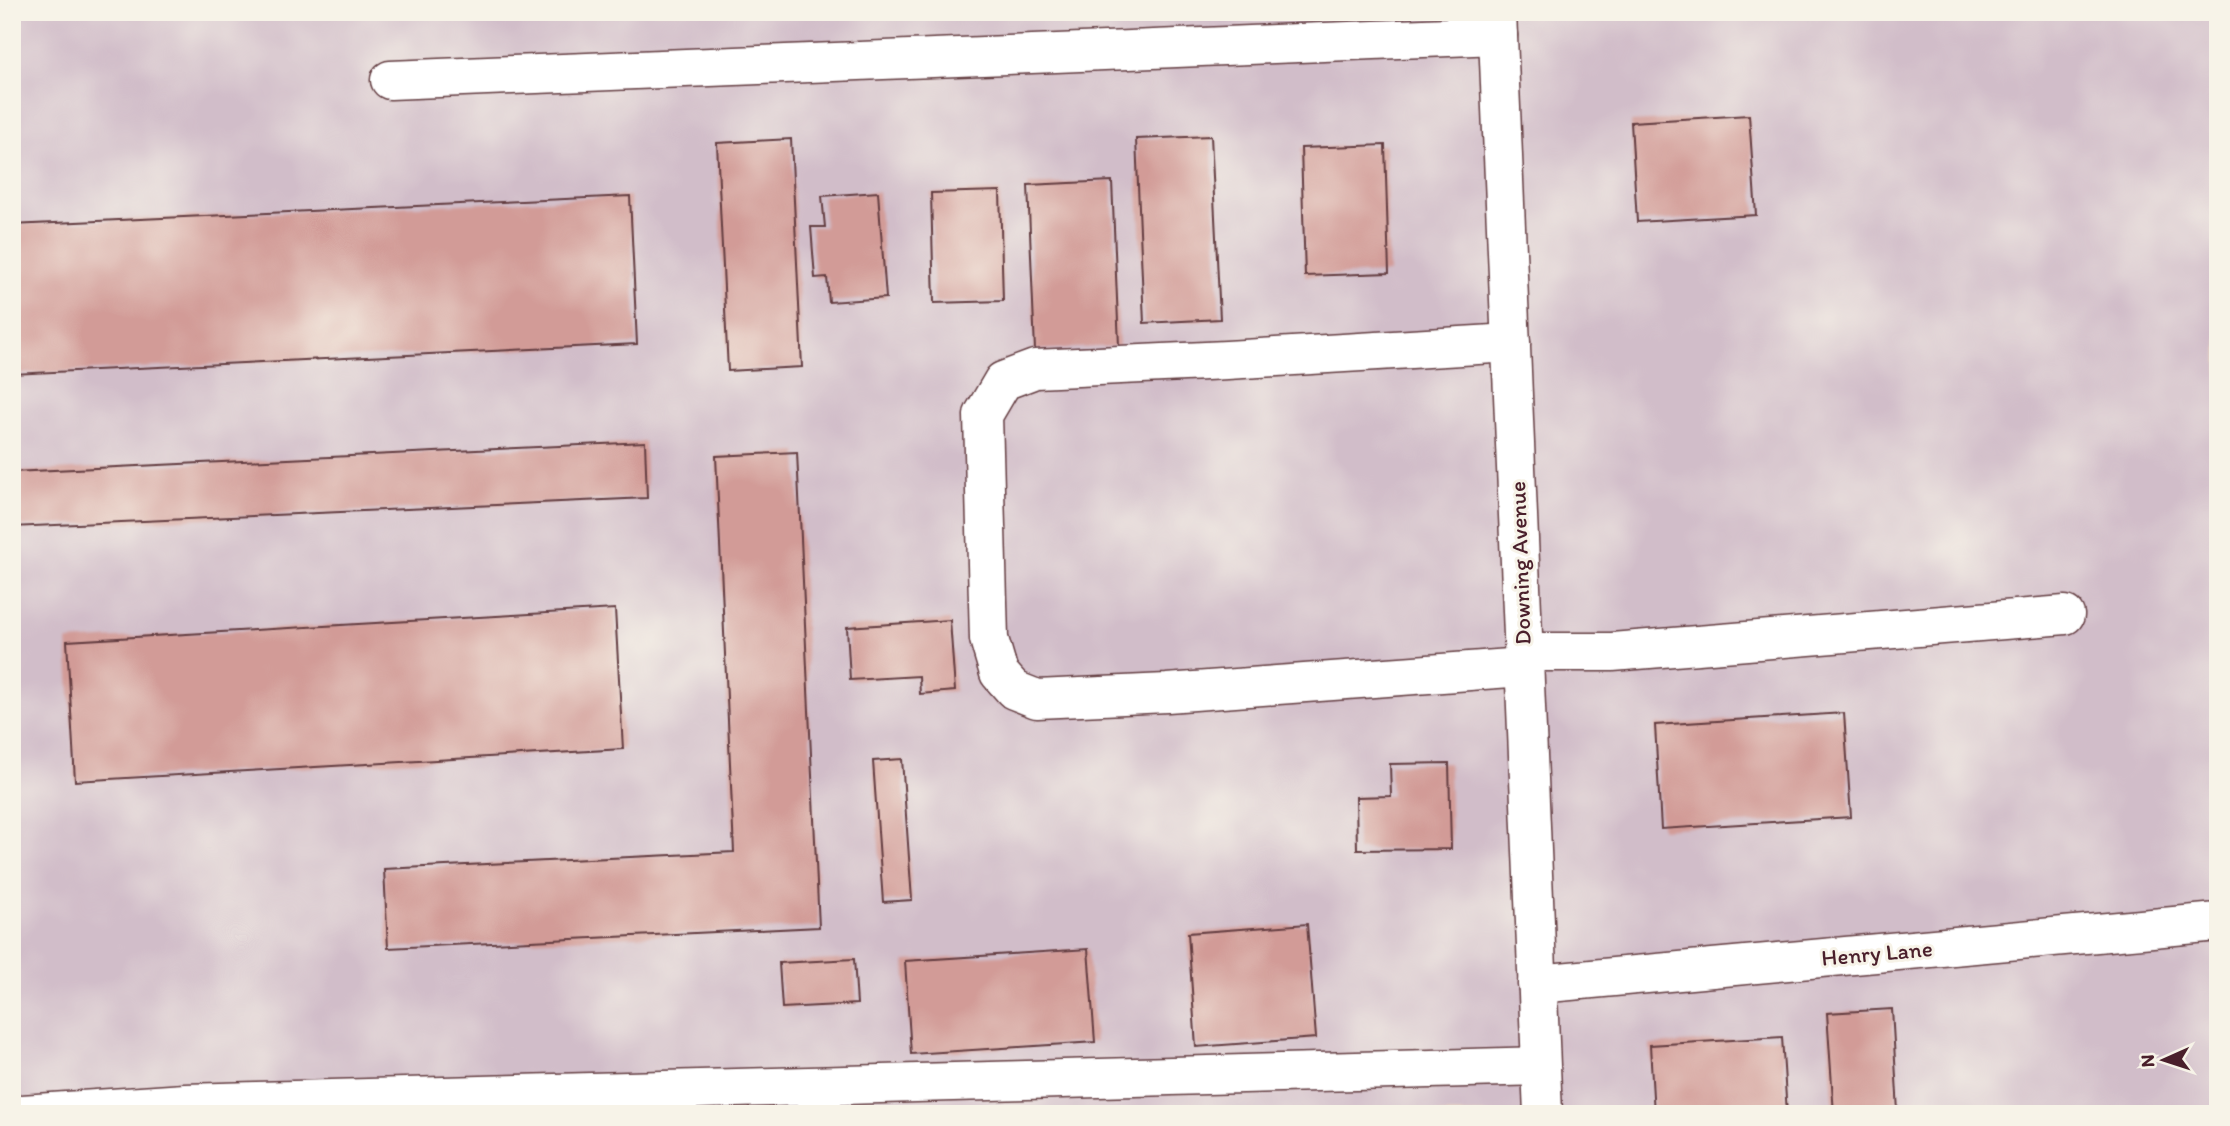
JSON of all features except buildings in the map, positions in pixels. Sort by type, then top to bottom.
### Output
[{"type":"street","points":[[390,80],[1498,23]]},
{"type":"street","name":"Downing Avenue","points":[[1498,23],[1543,1114]]},
{"type":"street","points":[[1511,343],[1035,369],[1003,381],[983,415],[989,639],[999,673],[1014,690],[1037,699],[1167,693],[1524,659],[2065,615]]},
{"type":"street","name":"Henry Lane","points":[[1537,984],[2218,922]]},
{"type":"street","points":[[22,1114],[185,1103],[1541,1066]]},
{"type":"shaded area","points":[[12,12],[2218,12],[2218,1114],[12,1114]]}]
